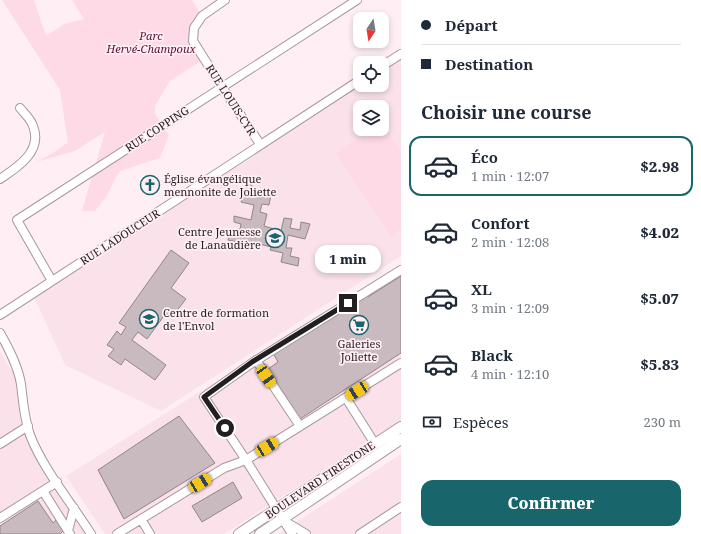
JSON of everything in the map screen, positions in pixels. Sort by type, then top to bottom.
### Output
[{"type":"main road","name":"BOULEVARD FIRESTONE","points":[[239,534],[401,427]]},
{"type":"main road","name":"BOULEVARD FIRESTONE","points":[[260,534],[401,438]]},
{"type":"street","name":"RUE LOUIS-CYR","points":[[225,0],[202,16],[194,28],[193,41],[260,144]]},
{"type":"street","name":"RUE COPPING","points":[[52,281],[17,220],[357,0]]},
{"type":"street","points":[[389,62],[401,54]]},
{"type":"street","name":"RUE LADOUCEUR","points":[[0,315],[353,84]]},
{"type":"street","points":[[0,179],[20,166],[28,157],[34,146],[35,134],[33,124],[20,108]]},
{"type":"street","points":[[292,534],[246,460],[204,397],[256,360],[401,270]]},
{"type":"street","points":[[0,333],[16,365],[21,382],[23,403],[30,435],[46,465],[91,534]]},
{"type":"street","points":[[256,360],[300,426]]},
{"type":"street","points":[[116,534],[224,468],[246,460],[401,364]]},
{"type":"street","points":[[346,398],[375,444]]},
{"type":"street","points":[[0,444],[28,426]]},
{"type":"street","points":[[0,518],[57,482]]},
{"type":"street","points":[[43,491],[69,532]]},
{"type":"street","points":[[360,534],[401,507]]},
{"type":"street","points":[[69,532],[74,508]]},
{"type":"street","points":[[140,519],[150,534]]},
{"type":"street","points":[[282,519],[294,528],[306,534]]},
{"type":"shaded area","points":[[401,56],[401,256],[161,411],[65,365],[34,297],[353,88],[353,92],[389,92],[389,64]]},
{"type":"shaded area","points":[[401,265],[401,420],[224,534],[105,534],[66,476]]},
{"type":"shaded area","points":[[0,352],[15,376],[27,443],[86,534],[0,534]]},
{"type":"shaded area","points":[[401,454],[401,534],[278,534]]},
{"type":"green space","name":"Parc Hervé-Champoux","points":[[2,0],[34,0],[46,36],[64,24],[84,19],[72,0],[192,0],[202,16],[193,41],[204,59],[170,81],[155,106],[155,114],[169,135],[160,158],[120,171],[107,196],[95,211],[82,211],[105,132],[75,151],[36,162],[68,143],[60,90]]},
{"type":"green space","points":[[389,134],[401,152],[401,229],[391,236],[336,153],[362,136],[389,136]]},
{"type":"building","points":[[246,183],[252,185],[250,195],[261,198],[263,188],[272,190],[269,205],[262,204],[260,212],[267,214],[264,226],[281,231],[284,218],[292,219],[290,228],[300,230],[301,222],[310,224],[305,239],[288,235],[286,248],[292,248],[290,256],[299,258],[298,266],[281,262],[283,253],[270,250],[271,247],[247,241],[247,244],[228,240],[230,232],[239,235],[241,224],[234,222],[234,216],[251,220],[254,205],[241,202]]},
{"type":"building","points":[[171,250],[189,263],[171,288],[186,299],[171,318],[166,313],[147,339],[138,332],[132,340],[166,365],[155,380],[125,359],[121,365],[108,356],[114,349],[107,345],[117,331],[121,335],[126,327],[119,323]]},
{"type":"building","name":"Galeries Joliette","points":[[401,276],[401,353],[300,419],[268,369],[278,362],[273,353],[366,293],[368,297]]},
{"type":"building","points":[[179,416],[215,463],[124,519],[98,470]]},
{"type":"building","points":[[233,482],[242,498],[202,522],[192,506]]},
{"type":"building","points":[[38,501],[53,523],[56,520],[63,531],[60,534],[0,534],[0,526]]},
{"type":"place","name":"Église évangélique mennonite de Joliette","points":[[150,185]]},
{"type":"place","name":"Centre Jeunesse de Lanaudière","points":[[275,238]]},
{"type":"place","name":"Centre de formation de l'Envol","points":[[149,319]]},
{"type":"place","name":"Galeries Joliette","points":[[359,325]]},
{"type":"route","points":[[225,428],[204,397],[252,362],[348,303]]}]
